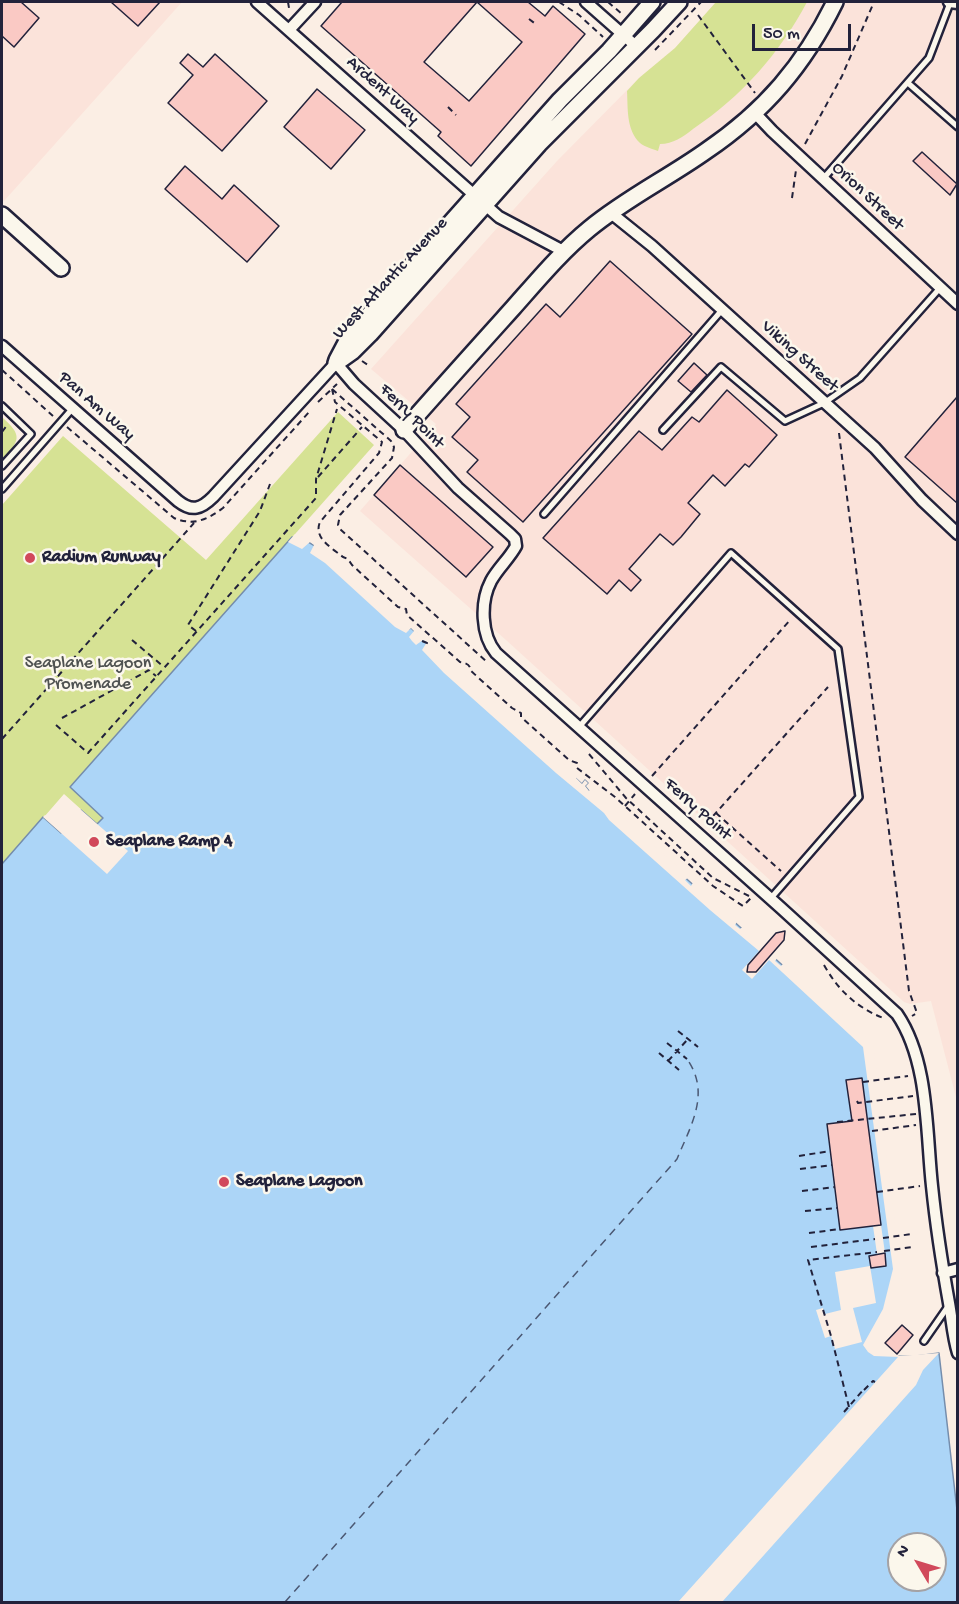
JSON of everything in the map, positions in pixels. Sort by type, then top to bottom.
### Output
[{"type":"street","name":"Ardent Way","points":[[257,2],[504,220],[565,252]]},
{"type":"street","points":[[289,30],[315,2]]},
{"type":"street","points":[[586,2],[637,46]]},
{"type":"street","name":"West Atlantic Avenue","points":[[336,363],[353,351],[370,334],[560,100],[624,35],[652,2]]},
{"type":"street","name":"West Atlantic Avenue","points":[[480,200],[539,144],[679,2]]},
{"type":"street","points":[[404,430],[565,252],[588,230],[705,152],[760,108],[801,62],[835,2]]},
{"type":"street","points":[[950,2],[957,3]]},
{"type":"street","name":"Orion Street","points":[[760,108],[800,158],[957,304]]},
{"type":"street","name":"Viking Street","points":[[611,213],[652,246],[875,448],[922,500],[957,534]]},
{"type":"street","points":[[2,215],[61,268]]},
{"type":"street","name":"Pan Am Way","points":[[2,346],[169,493],[186,507],[195,508],[205,505],[336,363]]},
{"type":"street","name":"Ferry Point","points":[[336,363],[354,384],[404,430],[458,488],[515,539],[516,546],[511,556],[491,581],[486,596],[484,613],[489,644],[496,653],[771,898],[897,1014],[912,1042],[919,1074],[943,1273],[957,1353]]},
{"type":"street","points":[[943,1273],[957,1269]]},
{"type":"lane","points":[[823,179],[930,58],[950,2]]},
{"type":"lane","points":[[908,82],[957,127]]},
{"type":"lane","points":[[663,429],[721,367],[785,421],[824,403],[860,378],[940,288]]},
{"type":"lane","points":[[544,514],[723,310]]},
{"type":"lane","points":[[2,406],[31,434],[2,466]]},
{"type":"lane","points":[[2,489],[73,408]]},
{"type":"lane","points":[[579,727],[731,553],[838,649],[859,797],[771,898]]},
{"type":"lane","points":[[924,1341],[950,1304]]},
{"type":"path","points":[[288,2],[289,8]]},
{"type":"path","points":[[559,2],[579,15],[603,38]]},
{"type":"path","points":[[608,2],[629,19]]},
{"type":"path","points":[[792,198],[800,158],[810,134],[842,76],[874,2]]},
{"type":"path","points":[[699,15],[751,89],[760,108]]},
{"type":"path","points":[[529,18],[537,25]]},
{"type":"path","points":[[448,107],[456,115]]},
{"type":"path","points":[[362,361],[368,365]]},
{"type":"path","points":[[2,370],[162,509]]},
{"type":"path","points":[[56,724],[88,753],[316,498],[316,479],[337,409]]},
{"type":"path","points":[[837,414],[909,991],[917,1013]]},
{"type":"path","points":[[316,479],[363,426]]},
{"type":"path","points":[[196,631],[188,625],[260,511],[270,484]]},
{"type":"path","points":[[2,739],[194,523]]},
{"type":"path","points":[[652,776],[797,612]]},
{"type":"path","points":[[422,641],[423,639],[426,644]]},
{"type":"path","points":[[132,640],[164,667]]},
{"type":"path","points":[[62,718],[148,670],[156,676]]},
{"type":"path","points":[[706,824],[828,687]]},
{"type":"path","points":[[625,806],[639,790]]},
{"type":"path","points":[[716,813],[789,877]]},
{"type":"path","points":[[678,1030],[698,1047]]},
{"type":"path","points":[[668,1061],[688,1039]]},
{"type":"path","points":[[667,1043],[687,1059]]},
{"type":"path","points":[[659,1053],[679,1070]]},
{"type":"path","points":[[863,1082],[919,1074]]},
{"type":"path","points":[[857,1101],[858,1103],[922,1095]]},
{"type":"path","points":[[837,1122],[869,1118],[869,1120],[926,1118]]},
{"type":"path","points":[[872,1131],[887,1130],[926,1118]]},
{"type":"path","points":[[799,1156],[830,1151]]},
{"type":"path","points":[[800,1169],[832,1165]]},
{"type":"path","points":[[877,1192],[932,1185]]},
{"type":"path","points":[[802,1191],[835,1187]]},
{"type":"path","points":[[805,1211],[837,1208]]},
{"type":"path","points":[[809,1233],[840,1229]]},
{"type":"path","points":[[883,1238],[912,1234]]},
{"type":"path","points":[[811,1247],[875,1239]]},
{"type":"path","points":[[884,1251],[912,1248]]},
{"type":"path","points":[[849,1407],[808,1260],[877,1252]]},
{"type":"path","points":[[856,1398],[873,1381],[875,1382]]},
{"type":"path","points":[[844,1412],[864,1389]]},
{"type":"shaded area","points":[[2,2],[182,2],[4,201],[2,199]]},
{"type":"shaded area","points":[[716,2],[957,2],[957,1101],[931,1001],[910,1004],[904,1002],[506,640],[360,511],[436,424],[371,369],[557,161],[639,78],[675,48]]},
{"type":"green space","points":[[716,2],[807,2],[772,56],[727,103],[682,137],[660,144],[658,151],[644,146],[632,132],[627,91],[675,48]]},
{"type":"green space","name":"Seaplane Lagoon Promenade","points":[[338,412],[374,445],[288,542],[104,830],[64,794],[44,817],[86,855],[2,877],[2,505],[63,436],[206,560]]},
{"type":"green space","points":[[2,417],[13,429],[17,438],[13,448],[2,460]]},
{"type":"water","points":[[292,537],[305,540],[315,546],[409,629],[411,628],[582,784],[585,780],[588,783],[585,786],[589,791],[870,1044],[900,1289],[875,1344],[887,1354],[896,1356],[939,1353],[957,1510],[957,1602],[2,1602],[2,864],[43,817],[61,833],[81,810],[97,824],[103,818],[70,787]]},
{"type":"pier","points":[[295,534],[306,537],[317,544],[429,640],[430,644],[577,776],[576,778],[582,784],[585,780],[588,783],[585,786],[589,791],[591,789],[689,877],[685,880],[691,886],[694,881],[738,920],[735,925],[740,929],[744,926],[778,957],[775,961],[781,966],[785,962],[809,987],[873,1043],[903,1289],[898,1319],[890,1336],[879,1345],[891,1348],[899,1356],[939,1353],[923,1370],[916,1385],[722,1602],[678,1602],[898,1357],[874,1356],[863,1345],[883,1309],[893,1269],[863,1047],[769,960],[752,979],[742,970],[759,951],[444,673],[422,650],[427,642],[423,640],[416,645],[409,637],[414,631],[411,628],[406,633],[395,627],[325,563],[310,553],[314,545],[310,542],[302,549],[288,542]]},
{"type":"pier","name":"Seaplane Ramp 4","points":[[79,808],[128,851],[107,874],[43,817],[45,815],[61,829]]},
{"type":"pier","points":[[881,1225],[885,1253],[877,1254],[873,1226]]},
{"type":"pier","points":[[870,1266],[876,1303],[853,1308],[862,1342],[835,1349],[831,1336],[825,1338],[816,1310],[823,1308],[825,1314],[841,1310],[835,1272]]},
{"type":"building","points":[[2,2],[21,2],[39,18],[14,47],[2,36]]},
{"type":"building","points":[[111,2],[160,2],[138,26]]},
{"type":"building","points":[[342,2],[477,2],[528,2],[545,16],[553,6],[585,34],[471,166],[438,136],[441,132],[321,26]],"holes":[[[477,2],[522,42],[469,101],[424,62]]]},
{"type":"building","points":[[188,54],[203,67],[215,54],[267,101],[222,151],[168,103],[193,75],[180,63]]},
{"type":"building","points":[[317,89],[365,130],[331,169],[284,127]]},
{"type":"building","points":[[922,152],[957,184],[950,195],[913,161]]},
{"type":"building","points":[[185,166],[222,199],[234,185],[279,226],[247,262],[165,189]]},
{"type":"building","points":[[610,261],[692,334],[523,522],[467,472],[478,460],[452,437],[470,417],[456,404],[546,304],[560,317]]},
{"type":"building","points":[[694,363],[707,375],[691,392],[678,381]]},
{"type":"building","points":[[727,390],[777,435],[749,467],[745,464],[725,486],[713,475],[688,503],[700,514],[681,537],[673,545],[660,534],[629,569],[641,580],[631,591],[619,580],[607,594],[543,538],[639,431],[662,450],[692,417],[699,422]]},
{"type":"building","points":[[957,397],[957,503],[905,457]]},
{"type":"building","points":[[400,465],[493,547],[466,577],[374,495]]},
{"type":"building","points":[[785,931],[784,940],[756,972],[747,972],[748,965],[776,933]]},
{"type":"building","points":[[862,1078],[881,1225],[840,1230],[827,1124],[852,1121],[846,1080]]},
{"type":"building","points":[[885,1253],[886,1266],[871,1268],[869,1256]]},
{"type":"building","points":[[902,1325],[913,1335],[897,1354],[885,1343]]},
{"type":"ferry route","points":[[285,1602],[677,1159],[693,1121],[698,1097],[698,1084],[687,1059]]},
{"type":"place","name":"Radium Runway","points":[[30,558]]},
{"type":"place","name":"Seaplane Ramp 4","points":[[94,842]]},
{"type":"place","name":"Seaplane Lagoon","points":[[224,1182]]}]
